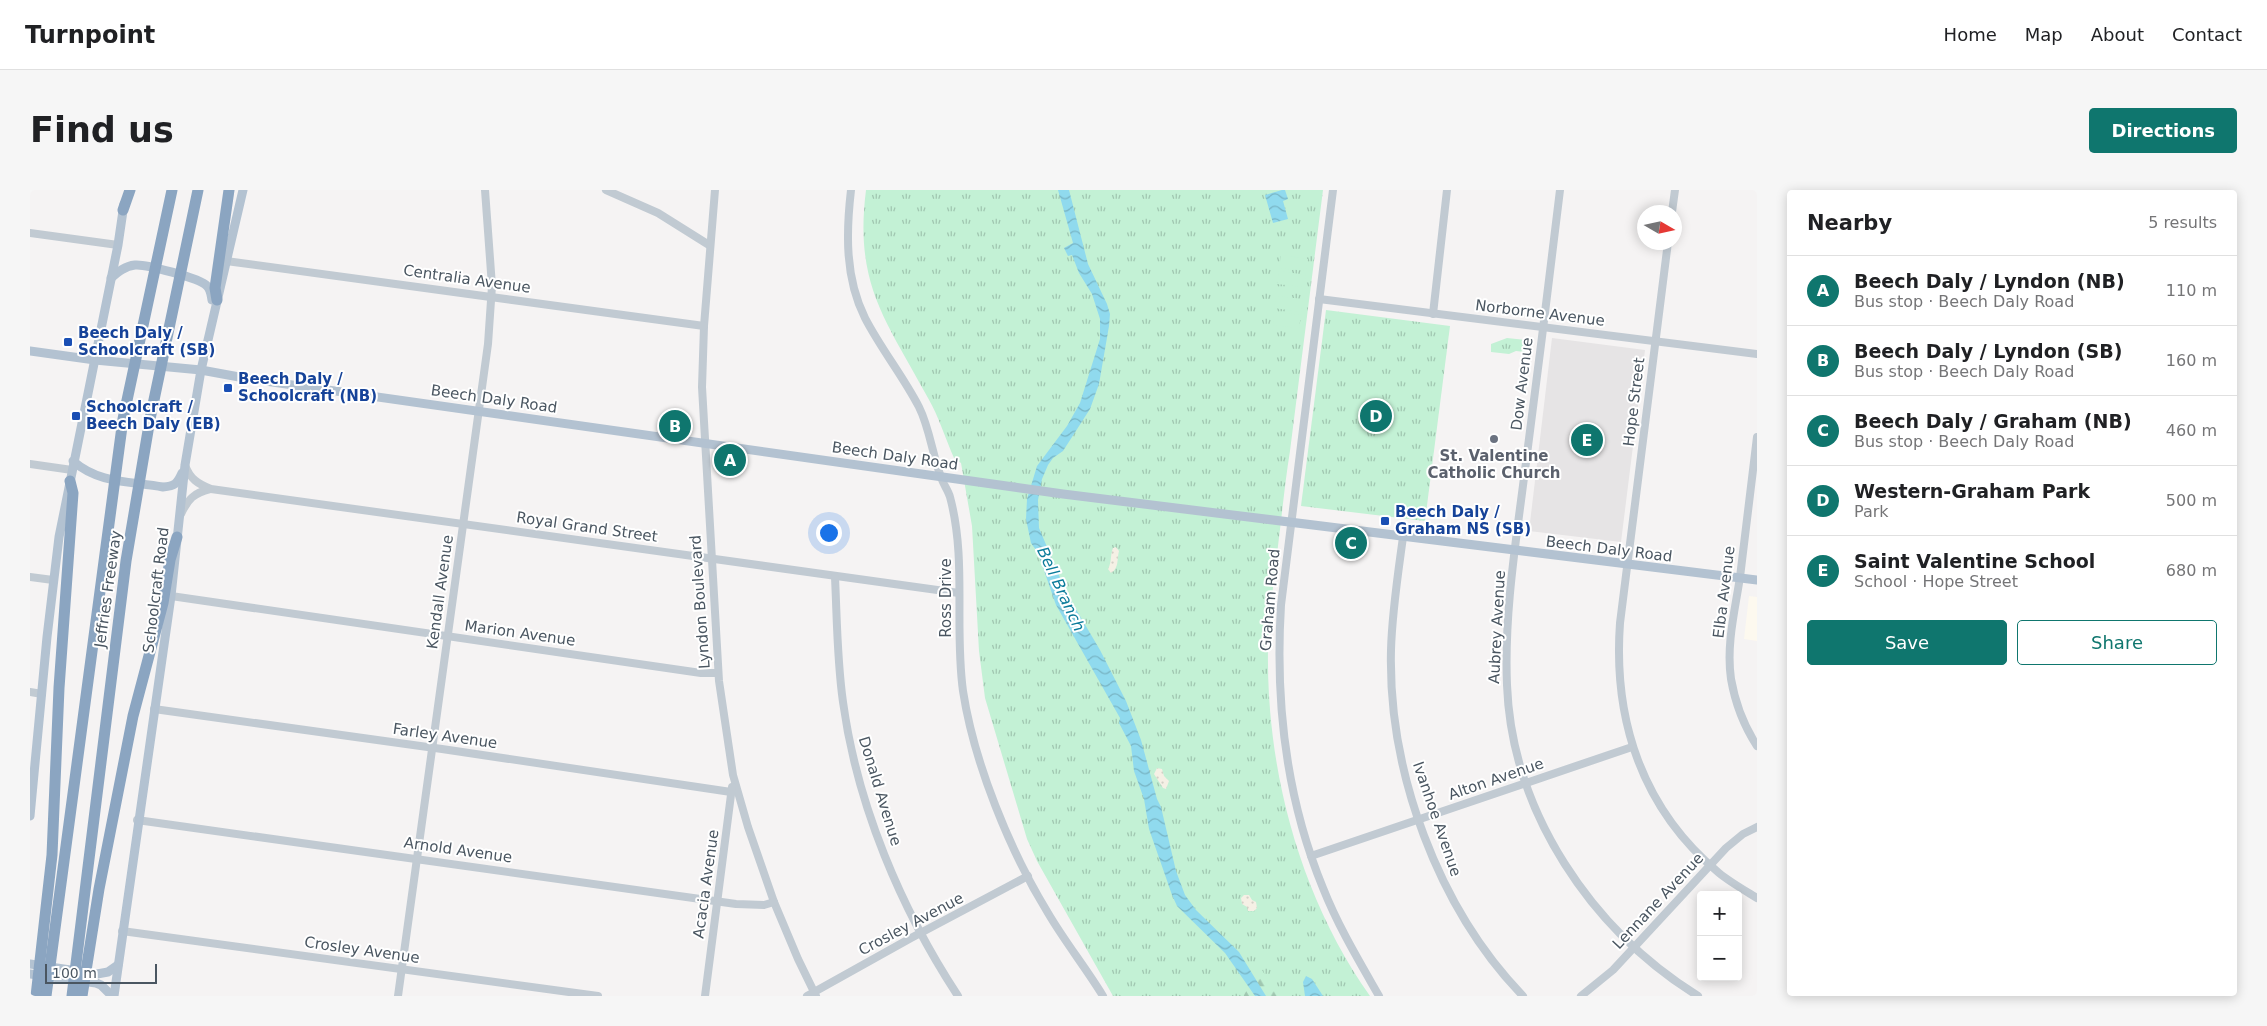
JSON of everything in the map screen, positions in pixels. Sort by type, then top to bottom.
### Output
[{"type":"highway","points":[[123,210],[130,190]]},
{"type":"highway","name":"Jeffries Freeway","points":[[46,996],[123,419],[172,190]]},
{"type":"highway","name":"Jeffries Freeway","points":[[72,996],[126,561],[150,419],[198,190]]},
{"type":"highway","points":[[217,300],[215,288],[229,190]]},
{"type":"highway","points":[[36,996],[54,820],[59,688],[73,493],[72,471]]},
{"type":"highway","points":[[82,996],[99,889],[133,716],[163,603],[170,560],[177,537]]},
{"type":"main road","points":[[30,816],[53,580],[72,471],[118,245],[126,190]]},
{"type":"main road","name":"Schoolcraft Road","points":[[113,996],[137,820],[171,596],[185,465],[201,370],[243,190]]},
{"type":"main road","points":[[111,278],[125,267],[136,264],[195,278],[207,286],[211,292],[214,313]]},
{"type":"main road","name":"Beech Daly Road","points":[[30,351],[108,362],[201,370],[1063,494],[1516,552],[1757,580]]},
{"type":"main road","points":[[72,471],[83,470],[97,477],[157,486],[173,486],[177,484],[185,465]]},
{"type":"main road","points":[[31,964],[96,978],[113,996]]},
{"type":"main road","points":[[31,974],[96,978],[118,965]]},
{"type":"street","name":"Kendall Avenue","points":[[398,996],[488,344],[492,297],[485,190]]},
{"type":"street","points":[[606,190],[658,213],[710,244]]},
{"type":"street","name":"Lyndon Boulevard","points":[[714,190],[704,326],[702,387],[710,558],[718,673],[733,775],[750,833],[774,902],[813,995]]},
{"type":"street","name":"Ross Drive","points":[[851,190],[848,238],[849,261],[854,291],[869,326],[918,406],[928,429],[941,477],[949,494],[960,553],[961,673],[969,717],[993,798],[1028,876],[1049,916],[1104,996]]},
{"type":"street","name":"Graham Road","points":[[1333,190],[1281,605],[1280,700],[1290,775],[1311,856],[1335,917],[1379,996]]},
{"type":"street","points":[[1433,314],[1447,190]]},
{"type":"street","name":"Dow Avenue","points":[[1516,552],[1560,190]]},
{"type":"street","points":[[1673,205],[1674,190]]},
{"type":"street","points":[[30,233],[118,245]]},
{"type":"street","name":"Hope Street","points":[[1667,250],[1620,622],[1618,670],[1623,712],[1632,747],[1645,778],[1663,810],[1685,839],[1710,865],[1720,874],[1757,898]]},
{"type":"street","name":"Centralia Avenue","points":[[226,261],[704,326]]},
{"type":"street","name":"Norborne Avenue","points":[[1320,299],[1757,354]]},
{"type":"street","name":"Elba Avenue","points":[[1757,437],[1732,634],[1731,678],[1739,710],[1757,746]]},
{"type":"street","points":[[30,464],[72,471]]},
{"type":"street","name":"Royal Grand Street","points":[[185,465],[195,481],[211,488],[959,593]]},
{"type":"street","points":[[180,518],[185,505],[195,493],[211,488]]},
{"type":"street","name":"Ivanhoe Avenue","points":[[1403,537],[1392,633],[1393,703],[1400,754],[1419,819],[1443,882],[1483,946],[1523,996]]},
{"type":"street","name":"Aubrey Avenue","points":[[1516,552],[1507,636],[1507,686],[1512,733],[1527,783],[1545,828],[1570,872],[1603,917],[1657,967],[1698,996]]},
{"type":"street","points":[[30,577],[53,580]]},
{"type":"street","name":"Donald Avenue","points":[[835,577],[838,654],[843,702],[852,749],[878,836],[898,887],[958,996]]},
{"type":"street","name":"Marion Avenue","points":[[171,596],[701,673],[718,673]]},
{"type":"street","points":[[30,692],[42,694]]},
{"type":"street","name":"Farley Avenue","points":[[154,709],[731,792]]},
{"type":"street","name":"Alton Avenue","points":[[1311,856],[1632,747]]},
{"type":"street","name":"Acacia Avenue","points":[[705,996],[733,775]]},
{"type":"street","name":"Arnold Avenue","points":[[137,820],[747,905],[764,905],[774,902]]},
{"type":"street","name":"Lennane Avenue","points":[[1581,996],[1602,980],[1732,842],[1757,826]]},
{"type":"street","name":"Crosley Avenue","points":[[813,995],[1028,876]]},
{"type":"street","name":"Crosley Avenue","points":[[122,931],[598,996]]},
{"type":"shaded area","points":[[1552,338],[1645,350],[1621,542],[1529,531]]},
{"type":"shaded area","points":[[1749,596],[1757,597],[1757,641],[1744,639]]},
{"type":"green space","points":[[866,190],[1323,190],[1269,623],[1269,695],[1273,740],[1281,786],[1292,831],[1306,875],[1324,917],[1345,958],[1370,996],[1113,996],[1037,861],[1027,839],[985,698],[979,651],[972,526],[961,463],[954,458],[932,405],[899,346],[877,300],[869,277],[865,252],[863,223]]},
{"type":"green space","points":[[1281,255],[1308,259],[1306,271],[1279,268]]},
{"type":"green space","points":[[1279,271],[1306,275],[1304,287],[1277,284]]},
{"type":"green space","points":[[1276,296],[1303,299],[1301,312],[1274,308]]},
{"type":"green space","points":[[1326,310],[1450,326],[1425,521],[1301,506]]},
{"type":"green space","points":[[1274,312],[1301,315],[1299,328],[1273,325]]},
{"type":"green space","points":[[1507,338],[1527,340],[1525,352],[1516,351],[1509,354],[1491,352],[1491,344]]},
{"type":"green space","points":[[1262,970],[1277,996],[1244,996],[1238,983]]},
{"type":"sand","points":[[1116,547],[1119,551],[1117,563],[1114,571],[1111,573],[1108,569],[1113,548]]},
{"type":"sand","points":[[1157,768],[1162,769],[1164,776],[1169,781],[1166,789],[1163,788],[1154,774]]},
{"type":"sand","points":[[1244,895],[1249,895],[1256,902],[1257,908],[1254,911],[1248,911],[1247,907],[1242,904],[1241,898]]},
{"type":"water","name":"Bell Branch","points":[[1058,190],[1069,190],[1088,264],[1110,314],[1099,384],[1090,409],[1063,451],[1053,458],[1048,465],[1042,479],[1038,500],[1039,528],[1067,594],[1100,650],[1126,701],[1141,740],[1157,799],[1161,807],[1176,871],[1185,895],[1196,910],[1239,952],[1266,996],[1255,996],[1225,953],[1177,906],[1149,829],[1144,799],[1134,771],[1131,746],[1119,723],[1120,718],[1056,605],[1038,553],[1031,543],[1026,519],[1027,499],[1037,466],[1067,426],[1080,403],[1100,339],[1100,319],[1092,294],[1079,273],[1072,255],[1068,256],[1064,248],[1073,243]]},
{"type":"water","points":[[1285,190],[1288,199],[1283,201],[1288,219],[1273,223],[1265,195]]},
{"type":"water","points":[[1306,976],[1312,979],[1323,996],[1305,996],[1303,982]]},
{"type":"place","name":"Beech Daly / Schoolcraft (SB)","points":[[68,342]]},
{"type":"place","name":"Beech Daly / Schoolcraft (NB)","points":[[228,388]]},
{"type":"place","name":"Schoolcraft / Beech Daly (EB)","points":[[76,416]]},
{"type":"place","name":"Western-Graham Park","points":[[1376,416]]},
{"type":"place","name":"Beech Daly / Lyndon (SB)","points":[[675,426]]},
{"type":"place","name":"St. Valentine Catholic Church","points":[[1494,439]]},
{"type":"place","name":"Saint Valentine School","points":[[1587,440]]},
{"type":"place","name":"Beech Daly / Lyndon (NB)","points":[[730,460]]},
{"type":"place","name":"Beech Daly / Graham NS (SB)","points":[[1385,521]]},
{"type":"place","name":"Beech Daly / Graham (NB)","points":[[1351,543]]}]
